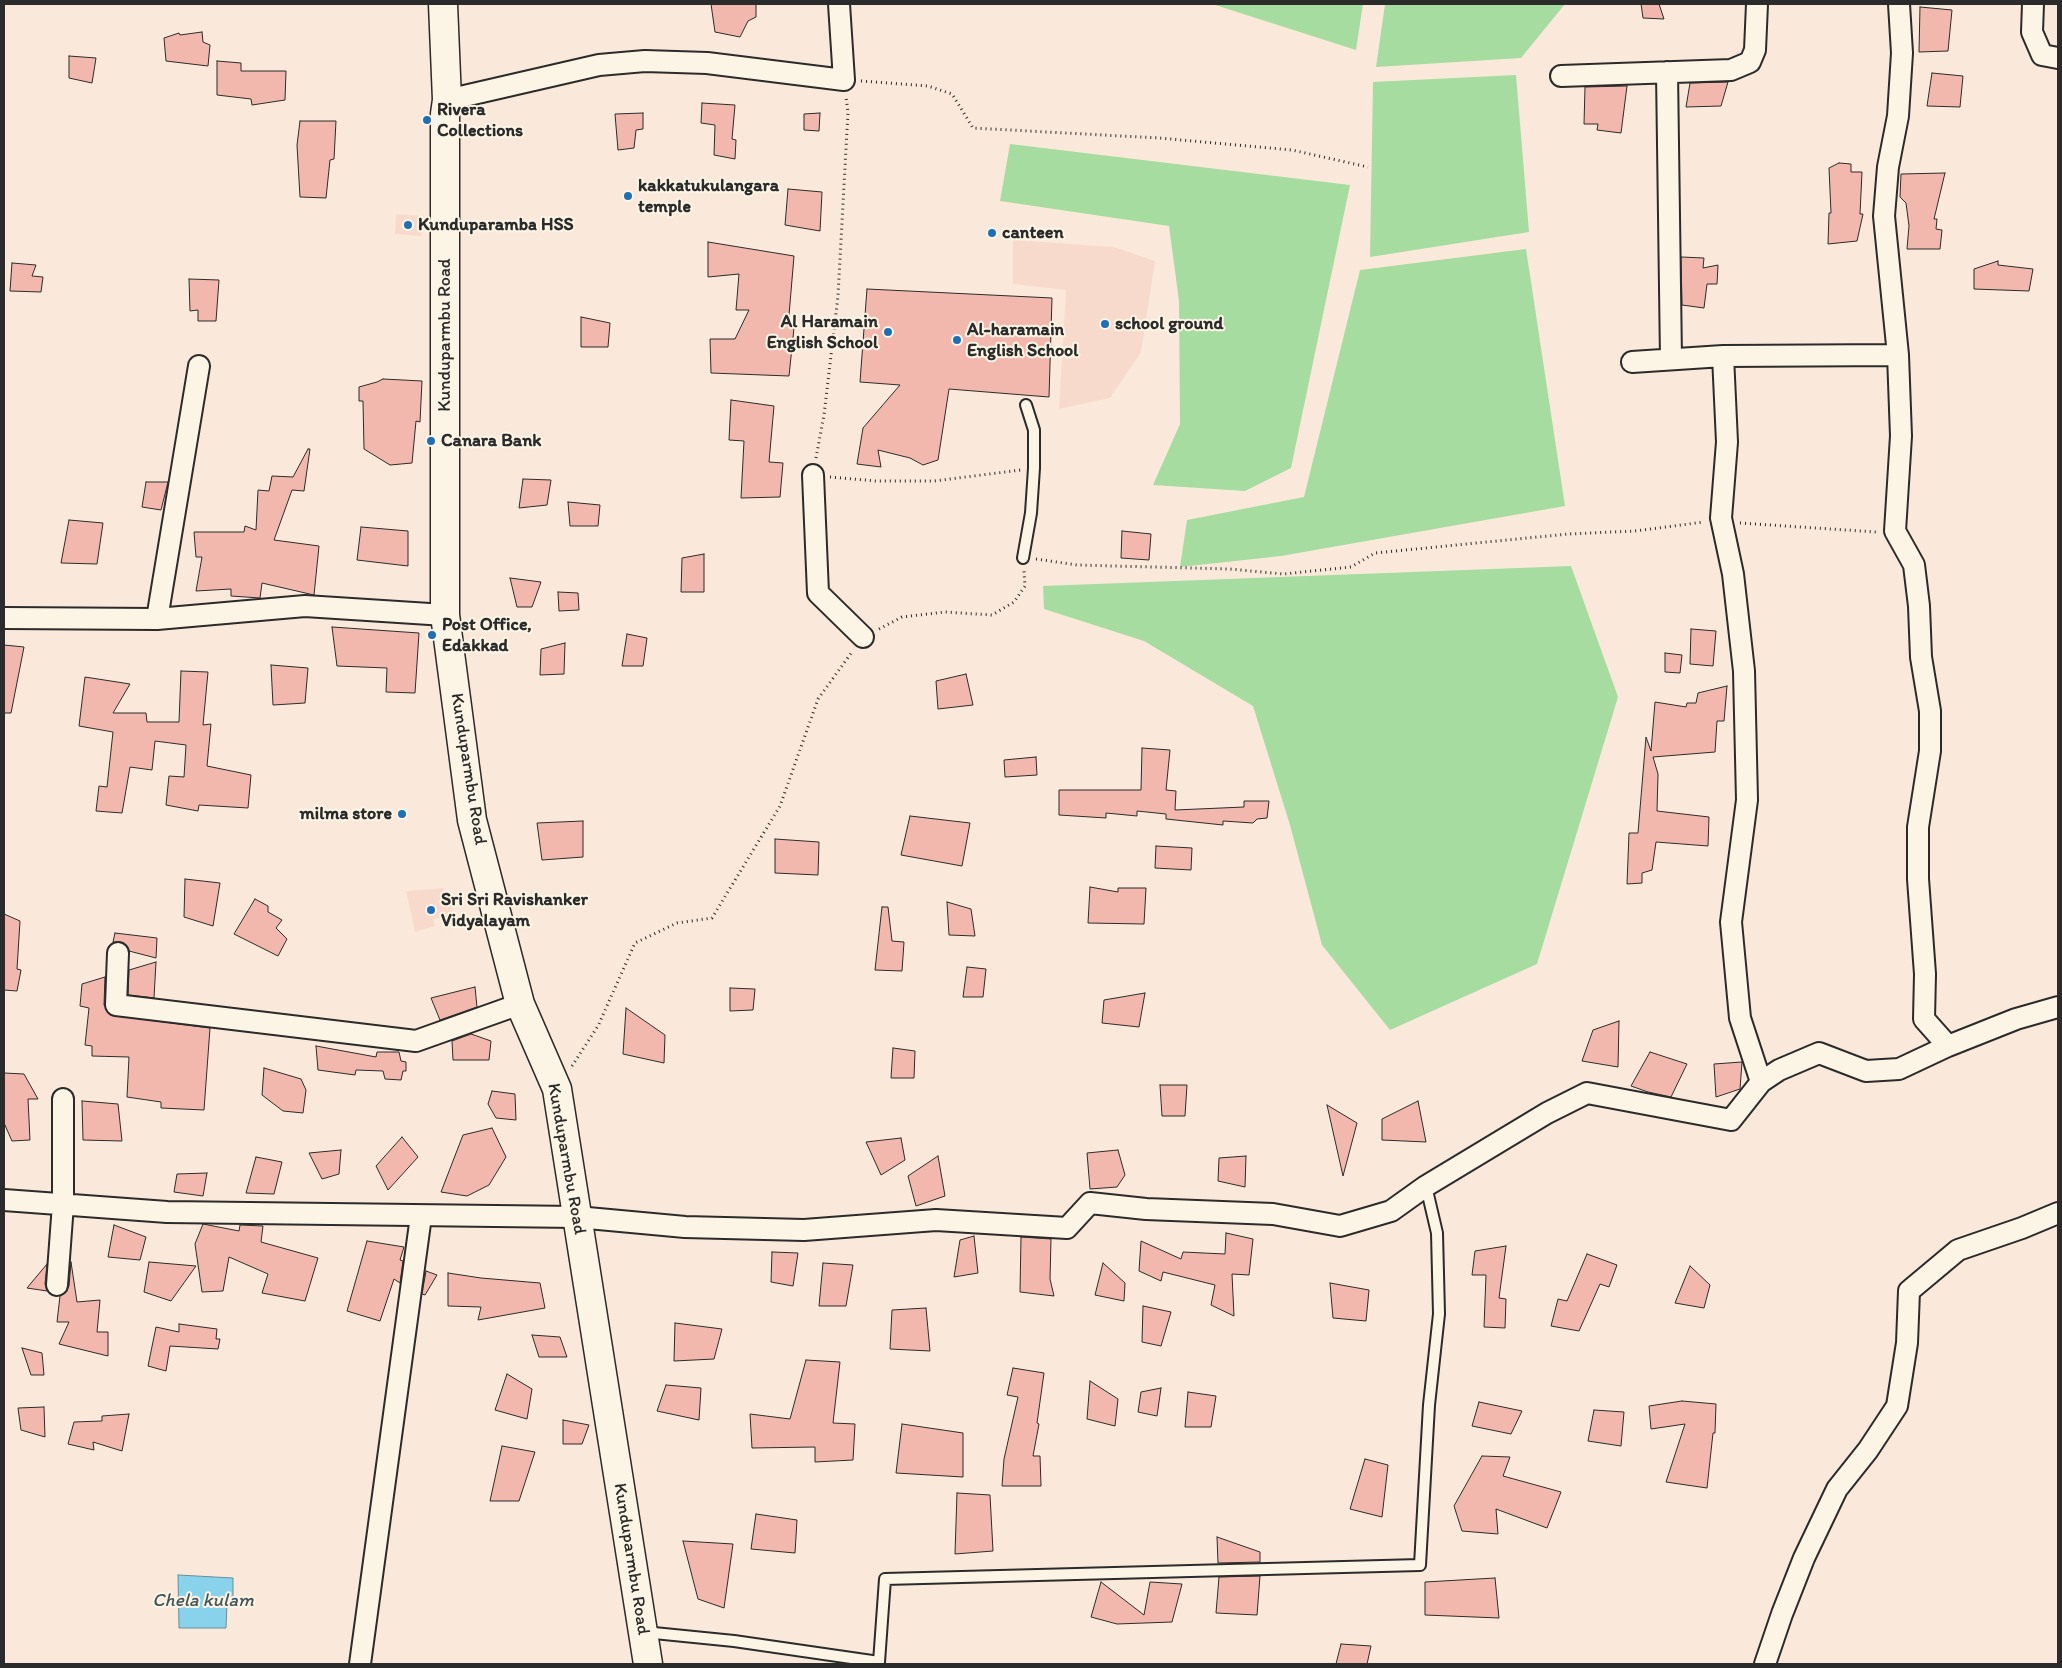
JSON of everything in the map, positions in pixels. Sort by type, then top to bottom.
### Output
[{"type":"main road","name":"Kunduparmbu Road","points":[[443,4],[447,100],[445,114],[445,615],[472,820],[520,1004],[557,1089],[648,1664]]},
{"type":"street","points":[[447,100],[599,65],[645,61],[708,63],[844,80],[840,4]]},
{"type":"street","points":[[1561,76],[1731,70],[1750,62],[1755,50],[1757,4]]},
{"type":"street","points":[[1899,4],[1902,53],[1898,116],[1888,166],[1884,216],[1898,355],[1900,436],[1895,531],[1914,565],[1919,606],[1921,657],[1930,711],[1930,751],[1918,827],[1918,879],[1924,974],[1924,1019],[1948,1046]]},
{"type":"street","points":[[2033,4],[2032,32],[2042,55],[2058,58]]},
{"type":"street","points":[[1667,72],[1671,359]]},
{"type":"street","points":[[1632,362],[1723,356],[1898,355]]},
{"type":"street","points":[[1723,356],[1727,442],[1722,522],[1733,574],[1744,671],[1747,800],[1731,922],[1740,1018],[1762,1082]]},
{"type":"street","points":[[157,619],[200,366]]},
{"type":"street","points":[[813,475],[818,593],[863,637]]},
{"type":"street","points":[[4,618],[157,619],[305,606],[445,615]]},
{"type":"street","points":[[118,954],[116,1005],[416,1041],[520,1004]]},
{"type":"street","points":[[4,1200],[167,1212],[577,1217],[685,1228],[804,1230],[936,1220],[1067,1228],[1090,1203],[1146,1208],[1273,1214],[1340,1226],[1391,1211],[1426,1186],[1547,1114],[1587,1093],[1731,1120],[1762,1082],[1779,1070],[1819,1053],[1866,1071],[1899,1069],[1948,1046],[2016,1019],[2058,1007]]},
{"type":"street","points":[[57,1285],[63,1204],[63,1099]]},
{"type":"street","points":[[1765,1664],[1804,1558],[1837,1489],[1868,1450],[1898,1406],[1907,1343],[1909,1291],[1958,1250],[2022,1228],[2058,1213]]},
{"type":"street","points":[[360,1664],[420,1216]]},
{"type":"lane","points":[[1023,558],[1031,513],[1034,468],[1034,430],[1026,405]]},
{"type":"lane","points":[[643,1632],[734,1641],[879,1662],[885,1579],[1420,1565],[1429,1405],[1439,1314],[1437,1233],[1426,1186]]},
{"type":"path","points":[[1034,468],[934,481],[876,481],[813,475],[824,415],[838,296],[848,112],[844,80],[928,86],[952,94],[973,128],[1159,138],[1292,150],[1368,167]]},
{"type":"path","points":[[557,1089],[598,1026],[635,943],[677,924],[712,918],[780,806],[818,699],[863,637],[902,617],[945,612],[992,615],[1014,602],[1024,586],[1023,558],[1076,565],[1230,569],[1283,574],[1351,567],[1375,553],[1568,534],[1635,531],[1710,521],[1827,527],[1896,534]]},
{"type":"shaded area","name":"Kunduparamba HSS","points":[[396,214],[422,216],[421,236],[395,234]]},
{"type":"shaded area","name":"school ground","points":[[1013,240],[1114,247],[1155,261],[1141,352],[1110,398],[1059,409],[1066,290],[1013,284]]},
{"type":"shaded area","name":"Sri Sri Ravishanker Vidyalayam","points":[[444,888],[446,903],[451,904],[452,916],[433,919],[435,926],[415,932],[406,891]]},
{"type":"green space","points":[[1212,4],[1363,4],[1356,50]]},
{"type":"green space","points":[[1385,4],[1565,4],[1521,58],[1376,67]]},
{"type":"green space","points":[[1516,75],[1529,232],[1370,257],[1373,82]]},
{"type":"green space","points":[[1010,144],[1350,185],[1291,468],[1245,491],[1153,485],[1180,424],[1179,301],[1169,226],[1000,201]]},
{"type":"green space","points":[[1526,249],[1565,506],[1281,556],[1180,567],[1187,520],[1304,497],[1360,270]]},
{"type":"green space","points":[[1571,566],[1618,697],[1537,964],[1390,1030],[1322,945],[1290,825],[1253,706],[1144,641],[1044,609],[1043,586]]},
{"type":"water","name":"Chela kulam","points":[[178,1575],[233,1578],[233,1603],[227,1603],[226,1628],[179,1628]]},
{"type":"building","points":[[711,4],[756,4],[756,17],[748,21],[740,37],[715,32]]},
{"type":"building","points":[[1641,4],[1659,4],[1664,19],[1643,18]]},
{"type":"building","points":[[1920,7],[1952,10],[1948,51],[1919,52]]},
{"type":"building","points":[[202,32],[203,42],[210,45],[208,66],[166,61],[164,38],[179,33],[180,35]]},
{"type":"building","points":[[69,56],[96,58],[92,83],[69,78]]},
{"type":"building","points":[[217,61],[241,63],[241,71],[286,71],[285,100],[252,105],[251,99],[217,95]]},
{"type":"building","points":[[1932,73],[1963,76],[1960,107],[1927,106]]},
{"type":"building","points":[[1728,82],[1721,106],[1686,107],[1690,83]]},
{"type":"building","points":[[1627,86],[1621,133],[1597,130],[1598,124],[1584,124],[1585,87]]},
{"type":"building","points":[[702,103],[735,105],[732,139],[736,140],[735,159],[714,155],[715,125],[701,123]]},
{"type":"building","points":[[643,113],[643,129],[636,130],[634,148],[618,150],[615,114]]},
{"type":"building","points":[[820,113],[819,131],[804,130],[804,114]]},
{"type":"building","points":[[300,121],[336,121],[334,159],[330,160],[326,198],[300,197],[297,145]]},
{"type":"building","points":[[1839,163],[1851,164],[1851,172],[1862,172],[1860,214],[1863,214],[1857,241],[1828,244],[1829,213],[1831,213],[1829,168]]},
{"type":"building","points":[[1945,173],[1934,219],[1937,219],[1936,229],[1942,230],[1940,249],[1907,249],[1909,226],[1906,203],[1900,197],[1901,174]]},
{"type":"building","points":[[788,189],[822,192],[820,231],[785,225]]},
{"type":"building","points":[[708,242],[794,256],[788,327],[794,328],[789,376],[711,373],[710,339],[735,339],[749,310],[736,310],[739,274],[708,277]]},
{"type":"building","points":[[1681,257],[1704,258],[1703,268],[1718,265],[1717,284],[1707,284],[1704,308],[1682,305]]},
{"type":"building","points":[[1998,261],[1998,265],[2033,269],[2029,291],[1974,289],[1974,269]]},
{"type":"building","points":[[12,263],[36,265],[32,276],[43,277],[41,292],[10,291]]},
{"type":"building","points":[[189,279],[219,280],[216,321],[198,321],[198,310],[190,311]]},
{"type":"building","name":"Al-haramain English School","points":[[867,289],[1052,298],[1049,397],[949,389],[938,460],[923,465],[910,458],[878,450],[881,467],[857,464],[863,428],[900,385],[860,382]]},
{"type":"building","points":[[581,317],[610,323],[608,347],[581,347]]},
{"type":"building","points":[[383,379],[422,381],[420,422],[416,421],[412,463],[390,465],[364,449],[363,401],[359,401],[359,387]]},
{"type":"building","points":[[731,400],[774,406],[769,462],[783,463],[780,497],[741,498],[744,441],[729,440]]},
{"type":"building","points":[[308,449],[310,449],[304,491],[292,490],[274,540],[319,546],[314,595],[262,583],[260,598],[231,596],[231,589],[196,591],[202,557],[196,557],[194,532],[244,532],[245,526],[256,530],[258,490],[269,491],[272,476],[293,477]]},
{"type":"building","points":[[523,479],[551,480],[547,505],[519,508]]},
{"type":"building","points":[[146,482],[168,482],[161,510],[142,507]]},
{"type":"building","points":[[568,502],[600,505],[598,526],[570,526]]},
{"type":"building","points":[[69,520],[103,523],[97,564],[61,563]]},
{"type":"building","points":[[361,527],[408,531],[408,566],[357,560]]},
{"type":"building","points":[[1122,531],[1151,534],[1149,560],[1121,558]]},
{"type":"building","points":[[704,554],[704,592],[681,592],[682,558]]},
{"type":"building","points":[[510,578],[541,582],[532,607],[517,607]]},
{"type":"building","points":[[558,592],[578,593],[579,610],[559,611]]},
{"type":"building","points":[[332,627],[419,633],[415,693],[386,692],[387,668],[337,666]]},
{"type":"building","points":[[1691,629],[1716,631],[1713,666],[1690,664]]},
{"type":"building","points":[[627,634],[647,638],[643,666],[622,666]]},
{"type":"building","points":[[565,643],[564,674],[540,675],[541,649]]},
{"type":"building","points":[[4,645],[24,647],[11,713],[4,713]]},
{"type":"building","points":[[1665,653],[1682,655],[1680,673],[1665,672]]},
{"type":"building","points":[[271,665],[308,668],[305,703],[273,705]]},
{"type":"building","points":[[181,671],[208,672],[203,725],[211,724],[207,766],[251,775],[248,808],[199,805],[198,811],[166,805],[169,776],[184,777],[186,745],[155,741],[152,770],[130,767],[122,813],[96,811],[99,786],[107,787],[113,732],[79,726],[85,677],[130,684],[113,713],[146,713],[147,722],[179,722]]},
{"type":"building","points":[[966,674],[973,705],[938,709],[936,681]]},
{"type":"building","points":[[1727,686],[1724,721],[1717,721],[1715,752],[1653,757],[1658,774],[1657,811],[1709,817],[1708,846],[1656,842],[1652,870],[1642,873],[1642,883],[1627,884],[1629,833],[1638,833],[1646,737],[1651,751],[1655,702],[1686,707],[1687,703],[1696,703],[1698,693]]},
{"type":"building","points":[[1142,748],[1170,750],[1166,790],[1176,791],[1175,810],[1244,807],[1244,801],[1269,801],[1267,818],[1257,819],[1253,823],[1223,821],[1223,825],[1166,819],[1166,814],[1137,811],[1137,816],[1106,813],[1106,818],[1059,815],[1059,790],[1141,790]]},
{"type":"building","points":[[1036,757],[1037,775],[1005,777],[1004,760]]},
{"type":"building","points":[[910,816],[970,823],[962,866],[901,855]]},
{"type":"building","points":[[583,821],[583,857],[542,860],[537,823]]},
{"type":"building","points":[[775,839],[819,842],[818,875],[775,873]]},
{"type":"building","points":[[1156,846],[1192,848],[1191,870],[1155,868]]},
{"type":"building","points":[[185,879],[220,883],[213,926],[184,917]]},
{"type":"building","points":[[1090,887],[1118,892],[1118,888],[1146,888],[1144,924],[1088,923]]},
{"type":"building","points":[[255,899],[268,906],[268,912],[282,920],[276,928],[287,939],[278,956],[234,934]]},
{"type":"building","points":[[947,902],[971,909],[975,936],[949,935]]},
{"type":"building","points":[[882,907],[888,907],[892,941],[904,942],[902,971],[875,970]]},
{"type":"building","points":[[4,914],[20,921],[17,969],[21,970],[17,991],[4,990]]},
{"type":"building","points":[[115,933],[157,938],[156,958],[129,951],[124,943],[113,942]]},
{"type":"building","points":[[156,962],[154,998],[128,995],[129,970]]},
{"type":"building","points":[[967,967],[986,969],[983,997],[963,997]]},
{"type":"building","points":[[105,977],[104,1005],[110,1015],[210,1028],[204,1110],[161,1108],[161,1102],[127,1097],[129,1057],[92,1056],[92,1046],[85,1045],[89,1008],[80,1006],[82,984]]},
{"type":"building","points":[[475,987],[477,1007],[440,1020],[431,998]]},
{"type":"building","points":[[730,988],[755,989],[753,1010],[730,1011]]},
{"type":"building","points":[[1145,993],[1139,1027],[1102,1023],[1104,1000]]},
{"type":"building","points":[[626,1008],[665,1035],[664,1063],[623,1054]]},
{"type":"building","points":[[1619,1021],[1618,1067],[1582,1061],[1593,1030]]},
{"type":"building","points":[[471,1034],[491,1041],[489,1060],[453,1060],[452,1041]]},
{"type":"building","points":[[316,1046],[376,1057],[377,1052],[399,1052],[401,1061],[406,1062],[406,1071],[403,1071],[401,1080],[385,1079],[383,1071],[356,1070],[355,1075],[318,1070]]},
{"type":"building","points":[[893,1048],[915,1051],[914,1078],[891,1078]]},
{"type":"building","points":[[1650,1052],[1687,1064],[1671,1097],[1631,1086]]},
{"type":"building","points":[[1742,1062],[1740,1089],[1716,1097],[1714,1064]]},
{"type":"building","points":[[264,1068],[301,1079],[306,1090],[303,1113],[283,1111],[262,1095]]},
{"type":"building","points":[[4,1073],[24,1074],[38,1099],[28,1099],[30,1140],[12,1141],[4,1123]]},
{"type":"building","points":[[1160,1085],[1187,1085],[1185,1116],[1162,1116]]},
{"type":"building","points":[[492,1091],[515,1094],[516,1120],[496,1118],[488,1104]]},
{"type":"building","points":[[82,1101],[118,1104],[122,1141],[83,1140]]},
{"type":"building","points":[[1418,1101],[1426,1142],[1382,1140],[1382,1119]]},
{"type":"building","points":[[1327,1105],[1357,1123],[1343,1176]]},
{"type":"building","points":[[492,1128],[506,1157],[489,1185],[467,1196],[441,1192],[463,1135]]},
{"type":"building","points":[[402,1137],[418,1157],[388,1190],[376,1166]]},
{"type":"building","points":[[901,1138],[905,1160],[881,1175],[866,1142]]},
{"type":"building","points":[[341,1150],[339,1174],[322,1179],[309,1153]]},
{"type":"building","points":[[1118,1150],[1125,1175],[1117,1187],[1090,1189],[1087,1153]]},
{"type":"building","points":[[938,1156],[945,1196],[916,1206],[908,1176]]},
{"type":"building","points":[[1246,1156],[1245,1187],[1218,1181],[1219,1158]]},
{"type":"building","points":[[256,1157],[282,1162],[274,1194],[246,1193]]},
{"type":"building","points":[[207,1173],[203,1196],[174,1192],[177,1174]]},
{"type":"building","points":[[203,1224],[239,1231],[240,1225],[263,1226],[261,1242],[318,1258],[305,1301],[262,1293],[268,1274],[229,1257],[223,1291],[202,1292],[195,1244]]},
{"type":"building","points":[[114,1225],[146,1237],[140,1260],[108,1257]]},
{"type":"building","points":[[1226,1233],[1253,1239],[1249,1275],[1232,1274],[1234,1316],[1211,1305],[1215,1285],[1163,1272],[1161,1281],[1139,1271],[1141,1241],[1181,1259],[1183,1252],[1225,1254]]},
{"type":"building","points":[[974,1236],[978,1273],[954,1277],[960,1240]]},
{"type":"building","points":[[1021,1237],[1051,1239],[1050,1279],[1054,1296],[1020,1292]]},
{"type":"building","points":[[367,1241],[404,1247],[400,1260],[403,1261],[400,1283],[394,1279],[380,1321],[347,1311]]},
{"type":"building","points":[[1506,1246],[1499,1298],[1506,1299],[1505,1328],[1484,1327],[1486,1275],[1472,1275],[1475,1251]]},
{"type":"building","points":[[772,1252],[798,1253],[793,1286],[771,1282]]},
{"type":"building","points":[[1587,1254],[1617,1265],[1609,1287],[1600,1284],[1579,1331],[1551,1326],[1558,1299],[1567,1301]]},
{"type":"building","points":[[71,1262],[77,1302],[100,1300],[97,1332],[108,1332],[108,1356],[59,1344],[69,1322],[57,1322],[60,1296],[66,1292],[69,1286]]},
{"type":"building","points":[[149,1262],[196,1266],[171,1301],[144,1292]]},
{"type":"building","points":[[823,1263],[853,1265],[846,1306],[819,1306]]},
{"type":"building","points":[[1103,1263],[1125,1283],[1124,1301],[1095,1295]]},
{"type":"building","points":[[47,1264],[45,1284],[47,1291],[27,1288]]},
{"type":"building","points":[[1690,1266],[1710,1285],[1704,1308],[1675,1303]]},
{"type":"building","points":[[426,1271],[437,1275],[425,1295],[422,1294]]},
{"type":"building","points":[[448,1273],[540,1283],[545,1308],[478,1320],[481,1307],[448,1306]]},
{"type":"building","points":[[1330,1283],[1369,1290],[1366,1321],[1333,1318]]},
{"type":"building","points":[[1143,1306],[1171,1312],[1161,1346],[1142,1342]]},
{"type":"building","points":[[926,1308],[930,1351],[890,1349],[892,1310]]},
{"type":"building","points":[[675,1323],[722,1329],[714,1359],[674,1361]]},
{"type":"building","points":[[179,1324],[217,1329],[216,1339],[220,1339],[218,1349],[170,1346],[166,1371],[148,1366],[156,1327],[179,1332]]},
{"type":"building","points":[[532,1335],[560,1337],[567,1357],[539,1357]]},
{"type":"building","points":[[22,1348],[42,1353],[44,1375],[31,1375]]},
{"type":"building","points":[[806,1360],[840,1362],[833,1423],[855,1424],[853,1460],[815,1462],[815,1447],[752,1448],[750,1414],[790,1419]]},
{"type":"building","points":[[1013,1368],[1044,1373],[1037,1423],[1039,1424],[1033,1456],[1040,1456],[1041,1486],[1002,1486],[1004,1459],[1018,1397],[1007,1395]]},
{"type":"building","points":[[507,1374],[532,1389],[527,1419],[495,1410]]},
{"type":"building","points":[[1090,1381],[1118,1399],[1115,1426],[1087,1419]]},
{"type":"building","points":[[666,1385],[701,1388],[699,1420],[657,1411]]},
{"type":"building","points":[[1161,1388],[1157,1416],[1138,1412],[1141,1392]]},
{"type":"building","points":[[1188,1392],[1216,1396],[1211,1427],[1185,1427]]},
{"type":"building","points":[[1682,1401],[1716,1404],[1715,1433],[1713,1433],[1707,1488],[1666,1482],[1685,1424],[1651,1429],[1649,1406]]},
{"type":"building","points":[[1479,1402],[1522,1411],[1511,1434],[1472,1426]]},
{"type":"building","points":[[44,1407],[45,1437],[21,1430],[18,1408]]},
{"type":"building","points":[[1594,1410],[1624,1412],[1621,1446],[1588,1441]]},
{"type":"building","points":[[129,1414],[122,1451],[93,1442],[94,1450],[68,1444],[74,1422],[102,1421],[102,1416]]},
{"type":"building","points":[[563,1420],[589,1425],[582,1444],[563,1444]]},
{"type":"building","points":[[902,1424],[963,1433],[963,1477],[896,1473]]},
{"type":"building","points":[[502,1446],[535,1452],[519,1501],[490,1501]]},
{"type":"building","points":[[1482,1456],[1510,1457],[1503,1476],[1561,1492],[1547,1528],[1496,1509],[1498,1534],[1462,1531],[1454,1506]]},
{"type":"building","points":[[1365,1459],[1388,1465],[1382,1517],[1350,1509]]},
{"type":"building","points":[[957,1493],[990,1495],[993,1551],[955,1554]]},
{"type":"building","points":[[756,1514],[797,1520],[795,1553],[751,1549]]},
{"type":"building","points":[[1217,1537],[1260,1552],[1260,1562],[1218,1563]]},
{"type":"building","points":[[683,1541],[733,1544],[724,1608],[698,1599]]},
{"type":"building","points":[[1260,1576],[1257,1615],[1216,1613],[1219,1577]]},
{"type":"building","points":[[1495,1578],[1499,1618],[1425,1615],[1425,1582]]},
{"type":"building","points":[[1101,1582],[1144,1615],[1150,1582],[1182,1584],[1172,1622],[1117,1624],[1091,1617]]},
{"type":"building","points":[[1341,1644],[1371,1646],[1367,1664],[1336,1664]]},
{"type":"place","name":"Rivera Collections","points":[[427,120]]},
{"type":"place","name":"kakkatukulangara temple","points":[[628,196]]},
{"type":"place","name":"Kunduparamba HSS","points":[[408,225]]},
{"type":"place","name":"canteen","points":[[992,233]]},
{"type":"place","name":"school ground","points":[[1105,324]]},
{"type":"place","name":"Al Haramain English School","points":[[888,332]]},
{"type":"place","name":"Al-haramain English School","points":[[957,340]]},
{"type":"place","name":"Canara Bank","points":[[431,441]]},
{"type":"place","name":"Post Office, Edakkad","points":[[432,635]]},
{"type":"place","name":"milma store","points":[[402,814]]},
{"type":"place","name":"Sri Sri Ravishanker Vidyalayam","points":[[431,910]]}]
